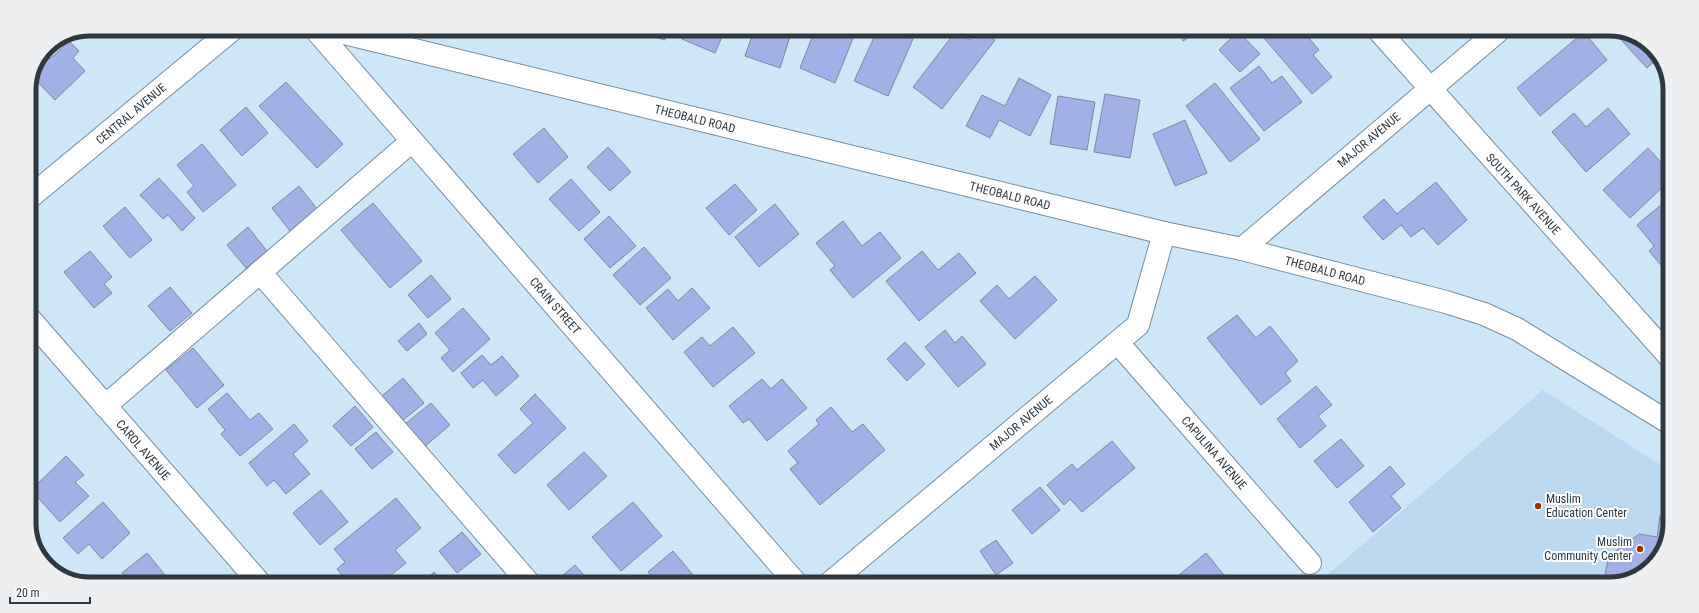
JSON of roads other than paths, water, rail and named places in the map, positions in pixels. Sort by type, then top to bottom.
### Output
[{"type":"street","name":"CENTRAL AVENUE","points":[[36,192],[225,36]]},
{"type":"street","name":"CRAIN STREET","points":[[320,36],[790,577]]},
{"type":"street","name":"THEOBALD ROAD","points":[[353,36],[1164,233],[1242,249],[1446,302],[1484,314],[1517,329],[1663,419]]},
{"type":"street","name":"SOUTH PARK AVENUE","points":[[1383,36],[1429,89],[1663,349]]},
{"type":"street","name":"MAJOR AVENUE","points":[[1242,249],[1492,36]]},
{"type":"street","points":[[105,406],[412,141]]},
{"type":"street","name":"MAJOR AVENUE","points":[[837,577],[1138,325],[1164,233]]},
{"type":"street","points":[[260,272],[524,577]]},
{"type":"street","name":"CAROL AVENUE","points":[[36,326],[255,577]]},
{"type":"street","name":"CAPULINA AVENUE","points":[[1118,343],[1310,563]]},
{"type":"place","name":"Muslim Education Center","points":[[1538,506]]},
{"type":"place","name":"Muslim Community Center","points":[[1640,549]]}]
